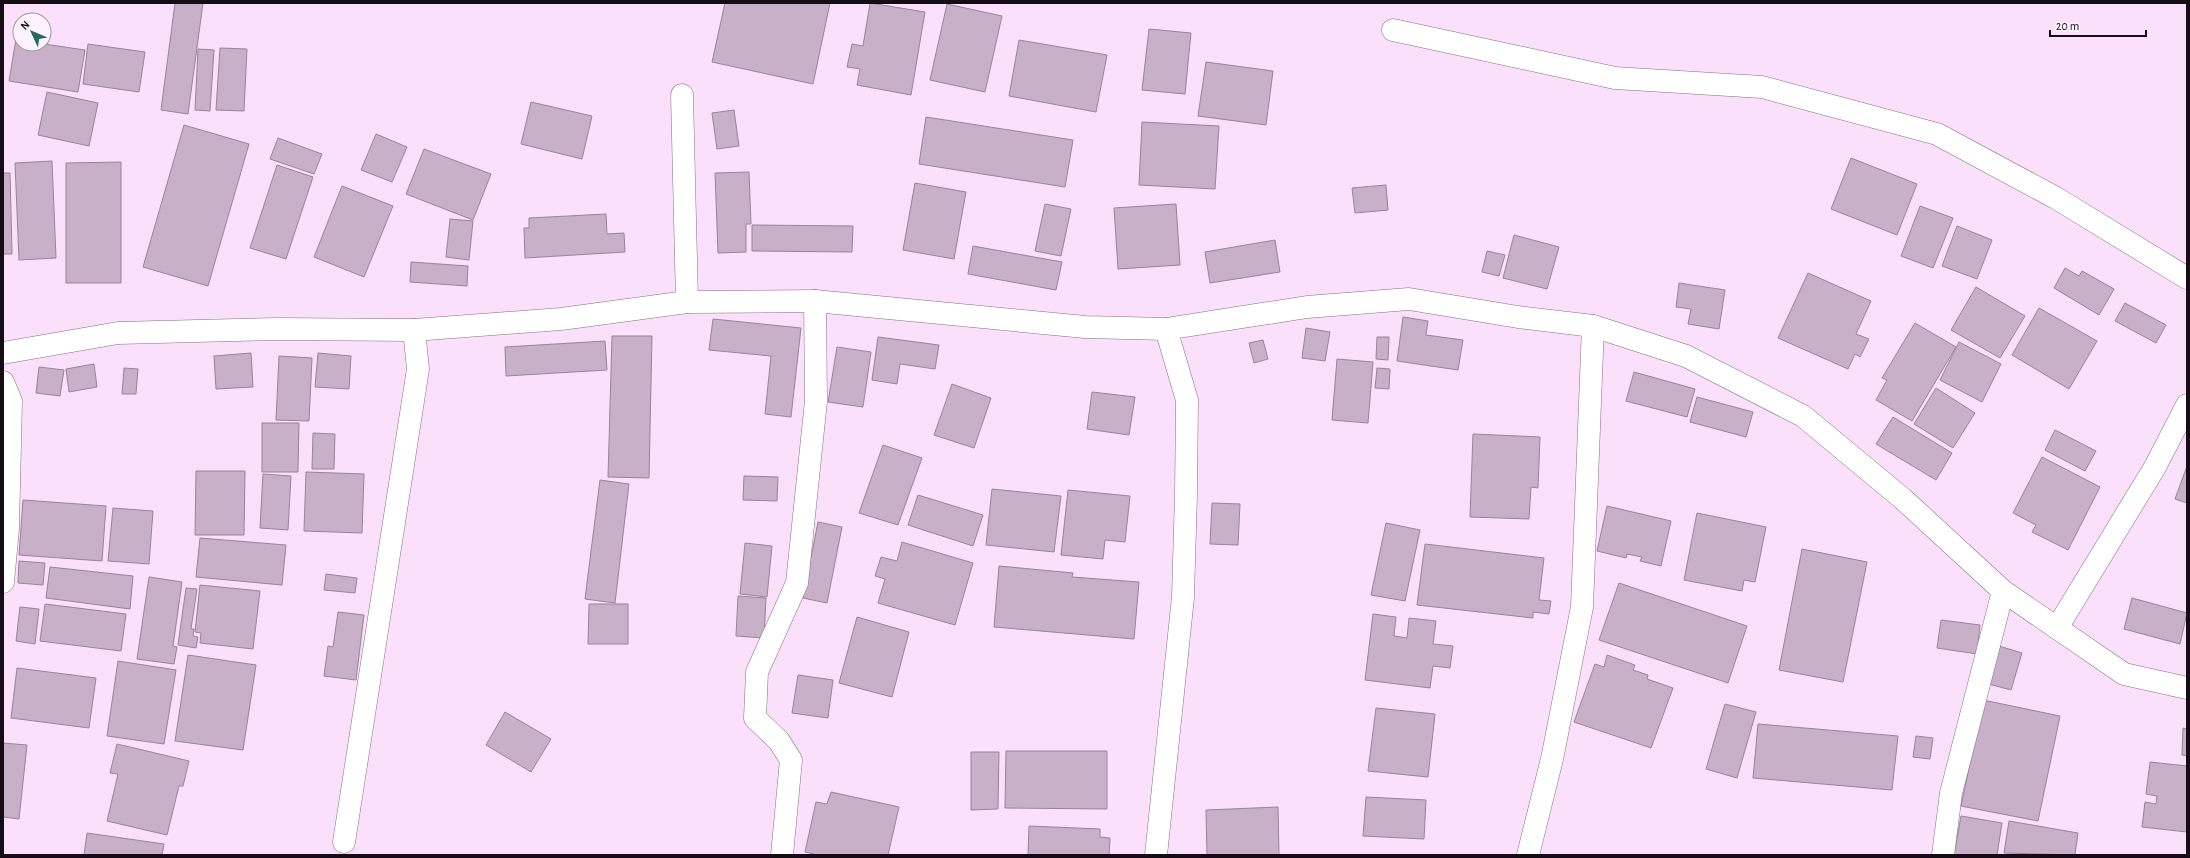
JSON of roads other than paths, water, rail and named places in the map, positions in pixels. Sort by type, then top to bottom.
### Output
[{"type":"street","points":[[1393,30],[1615,78],[1762,87],[1937,134],[2056,198],[2187,278]]},
{"type":"street","points":[[682,95],[687,302]]},
{"type":"street","points":[[3,353],[118,333],[277,329],[414,330],[561,319],[687,302],[815,300],[1085,327],[1166,329],[1307,307],[1409,299],[1518,317],[1593,326],[1686,356],[1803,416],[1903,499],[2003,592],[2124,674],[2187,688]]},
{"type":"street","points":[[782,855],[791,760],[779,741],[755,718],[757,672],[796,584],[816,402],[815,300]]},
{"type":"street","points":[[1528,855],[1552,759],[1582,607],[1593,326]]},
{"type":"street","points":[[1156,855],[1183,597],[1186,494],[1187,400],[1166,329]]},
{"type":"street","points":[[344,842],[418,369],[414,330]]},
{"type":"street","points":[[3,382],[11,401],[8,529],[3,582]]},
{"type":"street","points":[[2057,628],[2155,467],[2187,405]]},
{"type":"street","points":[[1943,855],[1951,793],[2003,592]]}]
